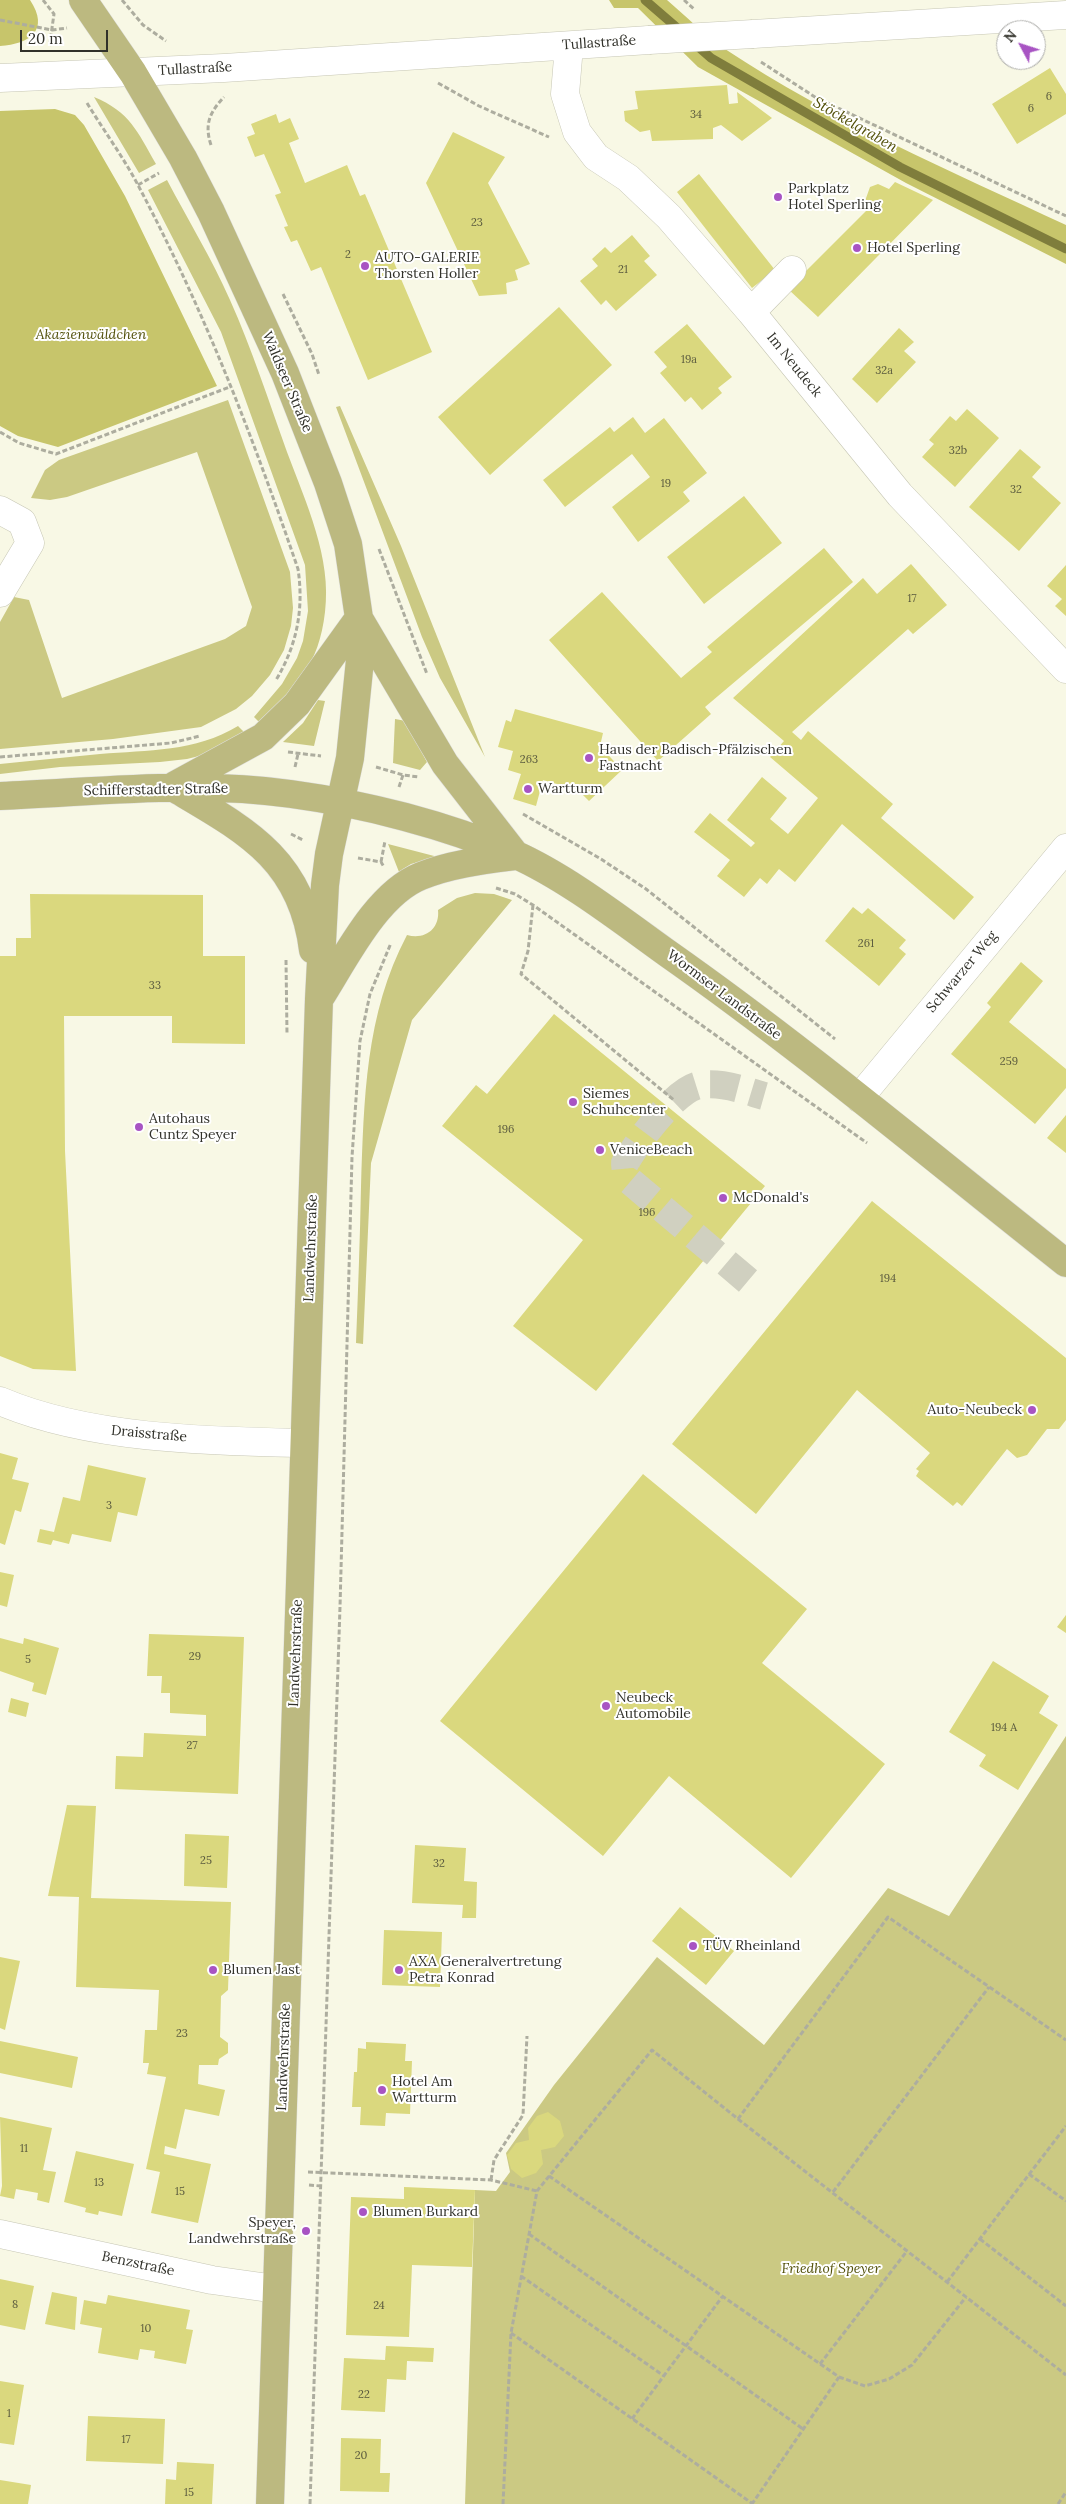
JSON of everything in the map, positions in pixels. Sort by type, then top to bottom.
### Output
[{"type":"main road","name":"Waldseer Straße","points":[[83,0],[133,73],[183,158],[203,197],[285,373],[328,483],[348,544],[359,618],[360,660],[356,715],[340,803]]},
{"type":"main road","points":[[172,787],[221,762],[263,737],[297,704],[359,618],[445,764],[516,855],[472,862],[421,876],[401,888],[385,903],[365,928],[319,999]]},
{"type":"main road","points":[[172,787],[248,834],[272,854],[300,901],[312,939],[319,999]]},
{"type":"main road","name":"Schifferstadter Straße","points":[[0,796],[172,787],[224,788],[291,794],[340,803]]},
{"type":"main road","name":"Wormser Landstraße","points":[[340,803],[399,816],[516,855],[598,905],[680,962],[859,1098],[1066,1263]]},
{"type":"main road","name":"Landwehrstraße","points":[[270,2504],[303,1443],[319,999],[325,886],[329,854],[340,803]]},
{"type":"street","name":"Tullastraße","points":[[0,78],[133,73],[1066,15]]},
{"type":"street","name":"Im Neudeck","points":[[569,46],[565,94],[577,132],[596,157],[628,178],[668,217],[751,312],[900,495],[1066,669]]},
{"type":"street","points":[[751,312],[792,270]]},
{"type":"street","points":[[0,510],[22,522],[30,543],[0,593]]},
{"type":"street","name":"Schwarzer Weg","points":[[859,1098],[1066,848]]},
{"type":"street","name":"Draisstraße","points":[[0,1401],[58,1422],[102,1430],[263,1442],[303,1443]]},
{"type":"street","name":"Benzstraße","points":[[0,2234],[212,2280],[276,2289]]},
{"type":"path","points":[[42,0],[54,14],[50,42]]},
{"type":"path","points":[[122,0],[143,25],[168,42]]},
{"type":"path","points":[[684,0],[697,11]]},
{"type":"path","points":[[0,20],[52,30],[100,24]]},
{"type":"path","points":[[759,61],[816,97],[1066,216]]},
{"type":"path","points":[[430,79],[479,106],[555,140]]},
{"type":"path","points":[[85,100],[138,185],[202,314],[232,386],[278,509],[298,569],[300,620],[289,657],[272,686]]},
{"type":"path","points":[[0,432],[19,443],[56,454],[232,386]]},
{"type":"path","points":[[0,757],[171,743],[202,736]]},
{"type":"path","points":[[493,887],[515,894],[533,904],[869,1145]]},
{"type":"path","points":[[533,904],[528,951],[521,974],[674,1101]]},
{"type":"path","points":[[310,2504],[322,2173],[352,1157],[360,1041],[370,994],[384,955],[393,939]]},
{"type":"path","points":[[738,2119],[888,1917],[1066,2040]]},
{"type":"path","points":[[832,2192],[989,1987]]},
{"type":"path","points":[[491,2180],[494,2160],[523,2116],[527,2036]]},
{"type":"path","points":[[503,2504],[511,2333],[537,2191],[652,2050],[1066,2375]]},
{"type":"path","points":[[947,2282],[1066,2126]]},
{"type":"path","points":[[280,2168],[322,2173],[491,2180],[537,2191]]},
{"type":"path","points":[[1029,2174],[1066,2201]]},
{"type":"path","points":[[549,2176],[839,2378],[865,2386],[889,2379],[912,2365],[966,2297]]},
{"type":"path","points":[[529,2234],[803,2429]]},
{"type":"path","points":[[980,2239],[1066,2306]]},
{"type":"path","points":[[820,2364],[907,2251]]},
{"type":"path","points":[[521,2276],[664,2376]]},
{"type":"path","points":[[632,2419],[722,2297]]},
{"type":"path","points":[[511,2333],[752,2504],[839,2378]]},
{"type":"path","points":[[1058,2504],[1066,2492]]},
{"type":"green space","points":[[0,0],[30,0],[38,20],[34,34],[20,42],[0,46]]},
{"type":"green space","points":[[609,0],[667,0],[717,44],[807,99],[935,164],[1066,225],[1066,264],[906,183],[698,67],[638,8],[614,8]]},
{"type":"green space","points":[[94,97],[116,109],[124,116],[138,132],[156,164],[139,173]]},
{"type":"green space","name":"Akazienwäldchen","points":[[55,109],[75,115],[84,125],[125,196],[217,386],[58,447],[18,436],[0,426],[0,111]]},
{"type":"green space","points":[[167,180],[216,270],[246,337],[316,531],[325,571],[325,612],[317,647],[304,674],[295,687],[262,725],[254,717],[282,684],[297,658],[303,641],[308,611],[305,565],[221,332],[148,190]]},
{"type":"green space","points":[[228,400],[290,572],[293,608],[291,626],[284,650],[270,675],[252,696],[236,709],[201,727],[113,739],[0,749],[0,622],[14,597],[29,600],[62,698],[225,639],[246,626],[252,607],[197,452],[67,497],[50,500],[31,498],[45,470],[59,460]]},
{"type":"green space","points":[[340,406],[401,546],[485,757],[440,678],[422,637],[336,407]]},
{"type":"green space","points":[[318,700],[325,701],[314,746],[283,742],[303,723]]},
{"type":"green space","points":[[395,719],[406,721],[427,762],[420,770],[393,763]]},
{"type":"green space","points":[[238,726],[247,735],[207,754],[187,759],[60,767],[0,774],[0,764],[171,748],[205,741],[222,735]]},
{"type":"green space","points":[[388,844],[438,857],[411,864],[399,872]]},
{"type":"green space","points":[[475,893],[494,894],[512,900],[412,1020],[371,1163],[363,1344],[356,1343],[366,1090],[369,1058],[383,995],[393,965],[407,935],[420,936],[430,932],[437,923],[438,910],[457,898]]},
{"type":"green space","name":"Friedhof Speyer","points":[[1066,1736],[1066,2504],[465,2504],[475,2190],[496,2191],[510,2172],[506,2153],[554,2085],[657,1957],[764,2045],[888,1888],[949,1916]]},
{"type":"building","points":[[1050,68],[1066,94],[1066,114],[1017,144],[992,104]]},
{"type":"building","points":[[727,85],[729,104],[738,103],[737,92],[772,118],[742,141],[721,125],[713,128],[713,139],[652,141],[650,130],[640,132],[625,121],[624,111],[638,109],[635,91]]},
{"type":"building","points":[[276,114],[279,123],[290,118],[299,139],[289,143],[305,183],[347,165],[360,196],[365,194],[432,352],[368,380],[321,267],[311,271],[297,240],[291,242],[284,227],[288,226],[275,195],[281,193],[264,154],[255,157],[247,137],[255,134],[251,124]]},
{"type":"building","points":[[453,132],[505,157],[488,183],[530,264],[515,270],[518,280],[506,283],[507,294],[479,296],[426,183]]},
{"type":"building","points":[[699,174],[775,270],[752,288],[677,192]]},
{"type":"building","name":"Hotel Sperling","points":[[895,182],[933,200],[818,317],[788,289],[869,208],[865,201],[870,187],[878,184],[889,189]]},
{"type":"building","points":[[632,235],[650,256],[644,261],[657,275],[616,311],[606,300],[601,305],[580,281],[598,266],[592,259],[605,247],[611,253]]},
{"type":"building","points":[[559,307],[612,365],[490,475],[438,417]]},
{"type":"building","points":[[687,324],[732,377],[718,388],[722,393],[702,410],[691,397],[685,402],[660,373],[667,367],[654,352]]},
{"type":"building","points":[[899,328],[914,342],[904,351],[916,362],[877,403],[852,379]]},
{"type":"building","points":[[967,409],[999,438],[955,487],[922,457],[934,444],[929,440],[950,416],[956,421]]},
{"type":"building","points":[[633,417],[645,433],[664,418],[707,473],[683,492],[690,501],[638,542],[612,507],[650,477],[632,454],[565,507],[543,480],[610,427],[614,432]]},
{"type":"building","points":[[1020,449],[1041,467],[1032,477],[1061,503],[1019,551],[969,507]]},
{"type":"building","points":[[744,496],[782,543],[704,604],[667,557]]},
{"type":"building","points":[[824,548],[853,582],[705,707],[711,714],[658,761],[549,640],[602,592],[681,678],[712,652],[707,647]]},
{"type":"building","points":[[911,564],[947,605],[913,634],[908,629],[792,732],[801,740],[808,731],[893,804],[881,818],[974,897],[954,920],[842,824],[795,882],[779,869],[767,884],[760,878],[744,897],[717,876],[730,860],[694,832],[710,813],[751,847],[755,843],[727,820],[762,777],[787,798],[770,819],[788,834],[818,798],[770,757],[784,741],[733,698],[863,578],[877,594]]},
{"type":"building","points":[[1066,565],[1066,616],[1055,606],[1062,599],[1047,586]]},
{"type":"building","points":[[515,709],[603,733],[600,746],[622,770],[589,801],[578,790],[543,780],[536,806],[513,799],[521,774],[508,770],[513,751],[498,747],[506,720],[511,722]]},
{"type":"building","points":[[30,894],[203,895],[203,956],[245,956],[245,1044],[172,1043],[172,1016],[64,1016],[65,1151],[76,1371],[33,1369],[0,1356],[0,956],[16,956],[16,938],[31,938]]},
{"type":"building","points":[[853,907],[862,914],[868,908],[906,940],[899,948],[906,954],[879,986],[825,941]]},
{"type":"building","points":[[1021,962],[1043,981],[1009,1022],[1066,1069],[1066,1088],[1035,1124],[951,1054],[991,1007],[987,1003]]},
{"type":"building","points":[[554,1014],[765,1186],[596,1391],[513,1326],[583,1240],[442,1126],[476,1085],[487,1094]]},
{"type":"building","points":[[1066,1115],[1066,1153],[1047,1138]]},
{"type":"building","points":[[872,1201],[1066,1358],[1066,1420],[1059,1429],[1047,1429],[1027,1455],[1017,1458],[1007,1449],[962,1506],[957,1502],[953,1506],[916,1476],[919,1471],[916,1469],[930,1453],[857,1390],[756,1514],[672,1444]]},
{"type":"building","points":[[0,1453],[18,1458],[12,1479],[29,1483],[21,1512],[15,1510],[5,1545],[0,1543]]},
{"type":"building","points":[[88,1465],[146,1478],[137,1516],[118,1512],[111,1542],[72,1534],[69,1544],[53,1540],[51,1545],[37,1542],[40,1529],[54,1532],[63,1497],[80,1501]]},
{"type":"building","points":[[643,1474],[807,1609],[762,1663],[885,1764],[791,1878],[669,1776],[603,1856],[440,1721]]},
{"type":"building","points":[[0,1572],[14,1575],[7,1607],[0,1605]]},
{"type":"building","points":[[1066,1615],[1066,1633],[1057,1627]]},
{"type":"building","points":[[149,1634],[244,1637],[238,1794],[115,1789],[116,1756],[143,1757],[144,1733],[206,1736],[206,1715],[170,1713],[170,1693],[161,1693],[162,1676],[147,1676]]},
{"type":"building","points":[[0,1638],[23,1644],[24,1638],[59,1648],[46,1695],[32,1691],[34,1683],[0,1671]]},
{"type":"building","points":[[993,1661],[1049,1696],[1039,1713],[1058,1725],[1018,1790],[979,1766],[986,1755],[949,1732]]},
{"type":"building","points":[[11,1698],[29,1703],[26,1717],[8,1712]]},
{"type":"building","points":[[67,1805],[96,1806],[91,1898],[231,1902],[228,1990],[221,1996],[220,2037],[228,2043],[228,2053],[219,2059],[218,2065],[199,2065],[198,2084],[225,2090],[219,2116],[185,2109],[176,2149],[165,2146],[164,2154],[211,2164],[198,2223],[151,2213],[160,2172],[146,2169],[166,2077],[147,2074],[149,2063],[143,2063],[145,2030],[157,2030],[159,1990],[76,1987],[79,1897],[48,1896]]},
{"type":"building","points":[[185,1834],[229,1836],[227,1888],[184,1886]]},
{"type":"building","points":[[415,1845],[466,1848],[464,1881],[477,1882],[476,1918],[462,1918],[463,1905],[412,1903]]},
{"type":"building","name":"TÜV Rheinland","points":[[680,1907],[734,1951],[706,1985],[652,1941]]},
{"type":"building","points":[[384,1930],[442,1932],[440,1987],[382,1985]]},
{"type":"building","points":[[0,1957],[20,1961],[5,2030],[0,2028]]},
{"type":"building","points":[[0,2041],[78,2057],[72,2088],[0,2073]]},
{"type":"building","name":"Hotel Am Wartturm","points":[[366,2042],[406,2044],[405,2061],[412,2061],[410,2114],[386,2113],[385,2126],[360,2125],[361,2107],[352,2107],[354,2072],[357,2072],[358,2048],[366,2049]]},
{"type":"building","points":[[548,2112],[560,2121],[564,2136],[555,2147],[541,2150],[543,2164],[536,2173],[522,2178],[511,2169],[507,2155],[516,2143],[529,2140],[528,2128],[537,2116]]},
{"type":"building","points":[[0,2117],[52,2128],[43,2170],[56,2172],[49,2203],[37,2200],[38,2193],[16,2189],[14,2199],[0,2196],[2,2186]]},
{"type":"building","points":[[76,2151],[134,2164],[122,2216],[99,2211],[98,2215],[85,2212],[86,2208],[64,2202]]},
{"type":"building","points":[[404,2187],[475,2190],[472,2267],[412,2265],[409,2337],[346,2335],[351,2197],[404,2199]]},
{"type":"building","points":[[0,2279],[34,2286],[25,2330],[0,2325]]},
{"type":"building","points":[[52,2292],[77,2297],[75,2330],[45,2324]]},
{"type":"building","points":[[108,2295],[190,2310],[186,2329],[193,2330],[186,2364],[154,2358],[155,2351],[140,2349],[138,2360],[98,2353],[102,2328],[80,2324],[84,2300],[106,2304]]},
{"type":"building","points":[[386,2346],[434,2348],[433,2362],[407,2361],[406,2380],[387,2379],[385,2412],[341,2410],[344,2358],[385,2360]]},
{"type":"building","points":[[0,2381],[24,2385],[14,2445],[0,2443]]},
{"type":"building","points":[[88,2416],[165,2419],[163,2464],[86,2461]]},
{"type":"building","points":[[341,2438],[381,2439],[380,2473],[390,2473],[389,2492],[340,2491]]},
{"type":"building","points":[[177,2462],[214,2464],[212,2504],[165,2504],[166,2479],[176,2480]]},
{"type":"building","points":[[0,2480],[31,2485],[28,2504],[0,2504]]},
{"type":"waterway","name":"Stöckelgraben","points":[[645,0],[682,32]]},
{"type":"waterway","name":"Stöckelgraben","points":[[695,44],[711,58],[900,167],[1066,249]]},
{"type":"tunnel","points":[[748,1281],[630,1181],[626,1173],[625,1163],[658,1118],[690,1088],[708,1084],[733,1087],[764,1096]]},
{"type":"place","name":"Parkplatz Hotel Sperling","points":[[778,197]]},
{"type":"place","name":"Hotel Sperling","points":[[857,248]]},
{"type":"place","name":"AUTO-GALERIE Thorsten Holler","points":[[365,266]]},
{"type":"place","name":"Haus der Badisch-Pfälzischen Fastnacht","points":[[589,758]]},
{"type":"place","name":"Wartturm","points":[[528,789]]},
{"type":"place","name":"Siemes Schuhcenter","points":[[573,1102]]},
{"type":"place","name":"Autohaus Cuntz Speyer","points":[[139,1127]]},
{"type":"place","name":"VeniceBeach","points":[[600,1150]]},
{"type":"place","name":"McDonald's","points":[[723,1198]]},
{"type":"place","name":"Auto-Neubeck","points":[[1032,1410]]},
{"type":"place","name":"Neubeck Automobile","points":[[606,1706]]},
{"type":"place","name":"TÜV Rheinland","points":[[693,1946]]},
{"type":"place","name":"Blumen Jast","points":[[213,1970]]},
{"type":"place","name":"AXA Generalvertretung Petra Konrad","points":[[399,1970]]},
{"type":"place","name":"Hotel Am Wartturm","points":[[382,2090]]},
{"type":"place","name":"Blumen Burkard","points":[[363,2212]]},
{"type":"place","name":"Speyer, Landwehrstraße","points":[[306,2231]]}]
